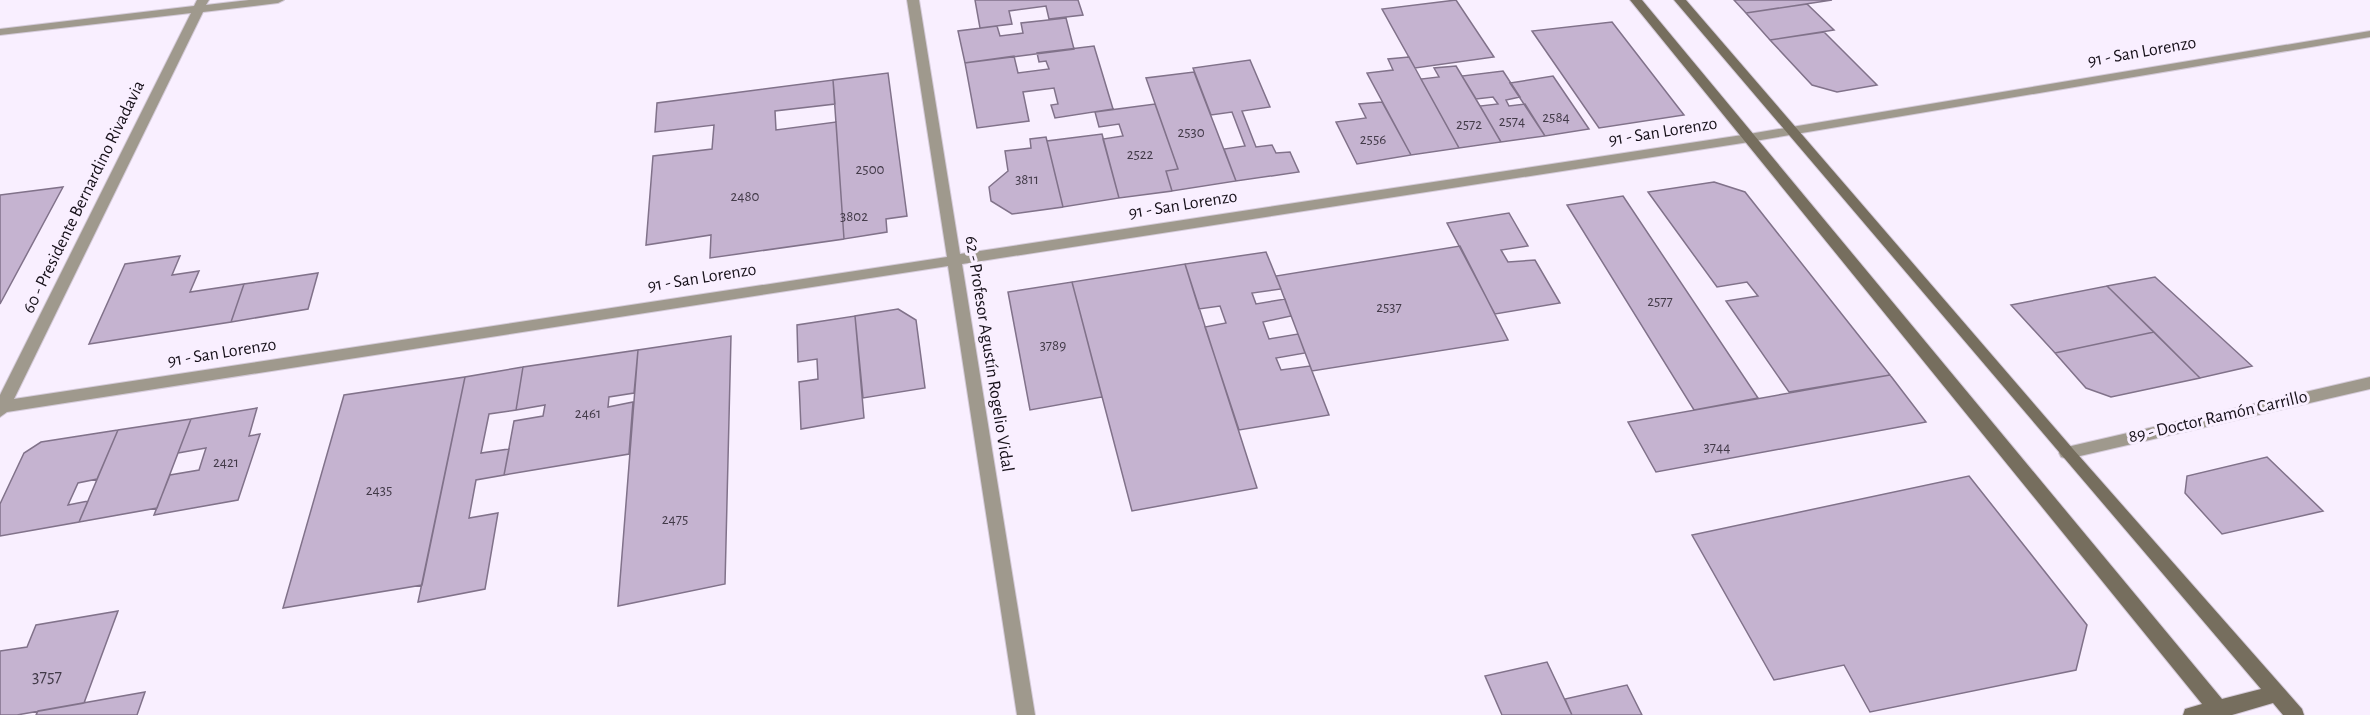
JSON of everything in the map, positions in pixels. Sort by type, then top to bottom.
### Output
[{"type":"main road","points":[[1636,0],[2221,712]]},
{"type":"main road","points":[[1680,0],[2067,453],[2295,715]]},
{"type":"main road","points":[[2192,715],[2221,712],[2277,694]]},
{"type":"street","points":[[0,32],[200,5],[278,0]]},
{"type":"street","name":"62 - Profesor Agustín Rogelio Vidal","points":[[913,0],[1026,715]]},
{"type":"street","name":"60 - Presidente Bernardino Rivadavia","points":[[1,408],[200,5]]},
{"type":"street","name":"91 - San Lorenzo","points":[[1,408],[1749,138],[2370,34]]},
{"type":"street","name":"89 - Doctor Ramón Carrillo","points":[[2067,453],[2370,383]]},
{"type":"building","points":[[975,0],[1078,0],[1083,15],[1049,19],[1046,6],[1009,11],[1012,24],[980,28]]},
{"type":"building","points":[[1456,0],[1494,57],[1415,68],[1382,9]]},
{"type":"building","points":[[1734,0],[1832,0],[1746,13]]},
{"type":"building","points":[[1807,4],[1834,30],[1770,40],[1746,13]]},
{"type":"building","points":[[1066,18],[1074,49],[965,63],[958,31],[997,26],[1000,36],[1023,33],[1021,23]]},
{"type":"building","points":[[1612,22],[1684,115],[1599,128],[1532,31]]},
{"type":"building","points":[[1824,32],[1877,85],[1837,92],[1812,85],[1770,40]]},
{"type":"building","points":[[1094,46],[1113,109],[1055,118],[1051,105],[1058,104],[1054,88],[1023,92],[1029,121],[977,128],[965,63],[1014,56],[1018,73],[1049,69],[1046,61],[1039,62],[1037,53]]},
{"type":"building","points":[[1409,57],[1459,148],[1411,155],[1367,73],[1393,70],[1388,59]]},
{"type":"building","points":[[1250,60],[1270,107],[1242,111],[1256,147],[1272,145],[1276,153],[1290,152],[1299,172],[1236,181],[1224,149],[1245,146],[1232,112],[1211,115],[1193,68]]},
{"type":"building","points":[[1456,66],[1501,142],[1459,148],[1421,79],[1439,77],[1434,68]]},
{"type":"building","points":[[1503,71],[1520,97],[1506,100],[1509,106],[1525,104],[1545,136],[1501,142],[1480,106],[1498,104],[1493,97],[1476,99],[1462,76]]},
{"type":"building","points":[[1194,72],[1236,181],[1172,191],[1166,171],[1178,169],[1146,78]]},
{"type":"building","points":[[888,73],[907,216],[886,219],[887,232],[844,239],[833,80]]},
{"type":"building","points":[[1553,76],[1589,129],[1545,136],[1510,83]]},
{"type":"building","points":[[833,80],[835,104],[775,111],[776,130],[836,122],[844,239],[710,258],[711,235],[646,245],[653,156],[712,149],[714,125],[655,132],[657,103]]},
{"type":"building","points":[[1382,102],[1411,155],[1357,164],[1336,122],[1366,118],[1359,104]]},
{"type":"building","points":[[1155,104],[1178,169],[1166,171],[1172,191],[1119,198],[1103,139],[1123,136],[1119,124],[1099,127],[1095,112]]},
{"type":"building","points":[[1102,134],[1119,198],[1063,207],[1047,141]]},
{"type":"building","points":[[1046,137],[1063,207],[1012,214],[991,201],[989,187],[1008,171],[1005,151],[1031,148],[1030,139]]},
{"type":"building","points":[[1714,182],[1745,192],[1890,375],[1789,392],[1726,301],[1758,296],[1747,282],[1717,287],[1648,192]]},
{"type":"building","points":[[63,187],[0,304],[0,195]]},
{"type":"building","points":[[1623,196],[1758,398],[1694,410],[1567,205]]},
{"type":"building","points":[[1509,213],[1528,246],[1501,250],[1508,262],[1535,260],[1560,303],[1495,314],[1447,223]]},
{"type":"building","points":[[1460,246],[1508,340],[1312,371],[1276,276]]},
{"type":"building","points":[[1266,252],[1281,289],[1252,293],[1256,304],[1285,299],[1291,316],[1263,322],[1269,339],[1298,334],[1305,353],[1276,358],[1281,370],[1310,366],[1329,415],[1239,430],[1205,327],[1226,323],[1220,306],[1199,309],[1185,264]]},
{"type":"building","points":[[180,256],[172,275],[199,271],[190,292],[244,284],[231,322],[89,344],[125,264]]},
{"type":"building","points":[[1185,264],[1257,488],[1132,511],[1072,282]]},
{"type":"building","points":[[318,273],[308,309],[231,322],[244,284]]},
{"type":"building","points":[[2155,277],[2252,366],[2200,378],[2107,286]]},
{"type":"building","points":[[1072,282],[1102,397],[1030,410],[1008,292]]},
{"type":"building","points":[[2107,286],[2154,332],[2055,353],[2011,305]]},
{"type":"building","points":[[898,309],[916,320],[925,388],[863,398],[855,316]]},
{"type":"building","points":[[855,316],[864,418],[801,429],[799,382],[818,379],[817,359],[798,362],[797,325]]},
{"type":"building","points":[[2154,332],[2200,378],[2111,397],[2086,388],[2055,353]]},
{"type":"building","points":[[731,336],[725,584],[618,606],[638,350]]},
{"type":"building","points":[[638,350],[634,393],[609,397],[608,407],[633,402],[629,454],[504,475],[514,421],[543,416],[545,405],[516,410],[523,367]]},
{"type":"building","points":[[523,367],[516,410],[489,414],[481,453],[509,449],[504,475],[476,480],[469,518],[498,513],[485,589],[418,602],[465,377]]},
{"type":"building","points":[[1890,375],[1926,422],[1656,472],[1628,422]]},
{"type":"building","points":[[465,377],[422,585],[283,608],[344,395]]},
{"type":"building","points":[[257,408],[249,436],[260,434],[238,500],[154,515],[170,475],[199,470],[206,448],[178,453],[191,419]]},
{"type":"building","points":[[191,419],[157,508],[79,522],[118,430]]},
{"type":"building","points":[[118,430],[97,479],[78,483],[68,505],[88,501],[79,522],[0,536],[0,504],[24,453],[41,442]]},
{"type":"building","points":[[2267,457],[2323,511],[2222,534],[2185,493],[2187,476]]},
{"type":"building","points":[[1969,476],[2087,625],[2076,670],[1870,712],[1844,665],[1774,680],[1692,535]]},
{"type":"building","points":[[118,611],[84,703],[17,715],[0,715],[0,651],[27,647],[36,625]]},
{"type":"building","points":[[1547,662],[1572,715],[1502,715],[1485,676]]},
{"type":"building","points":[[1627,685],[1642,715],[1572,715],[1565,699]]},
{"type":"building","points":[[145,692],[137,715],[36,715],[38,711]]}]
